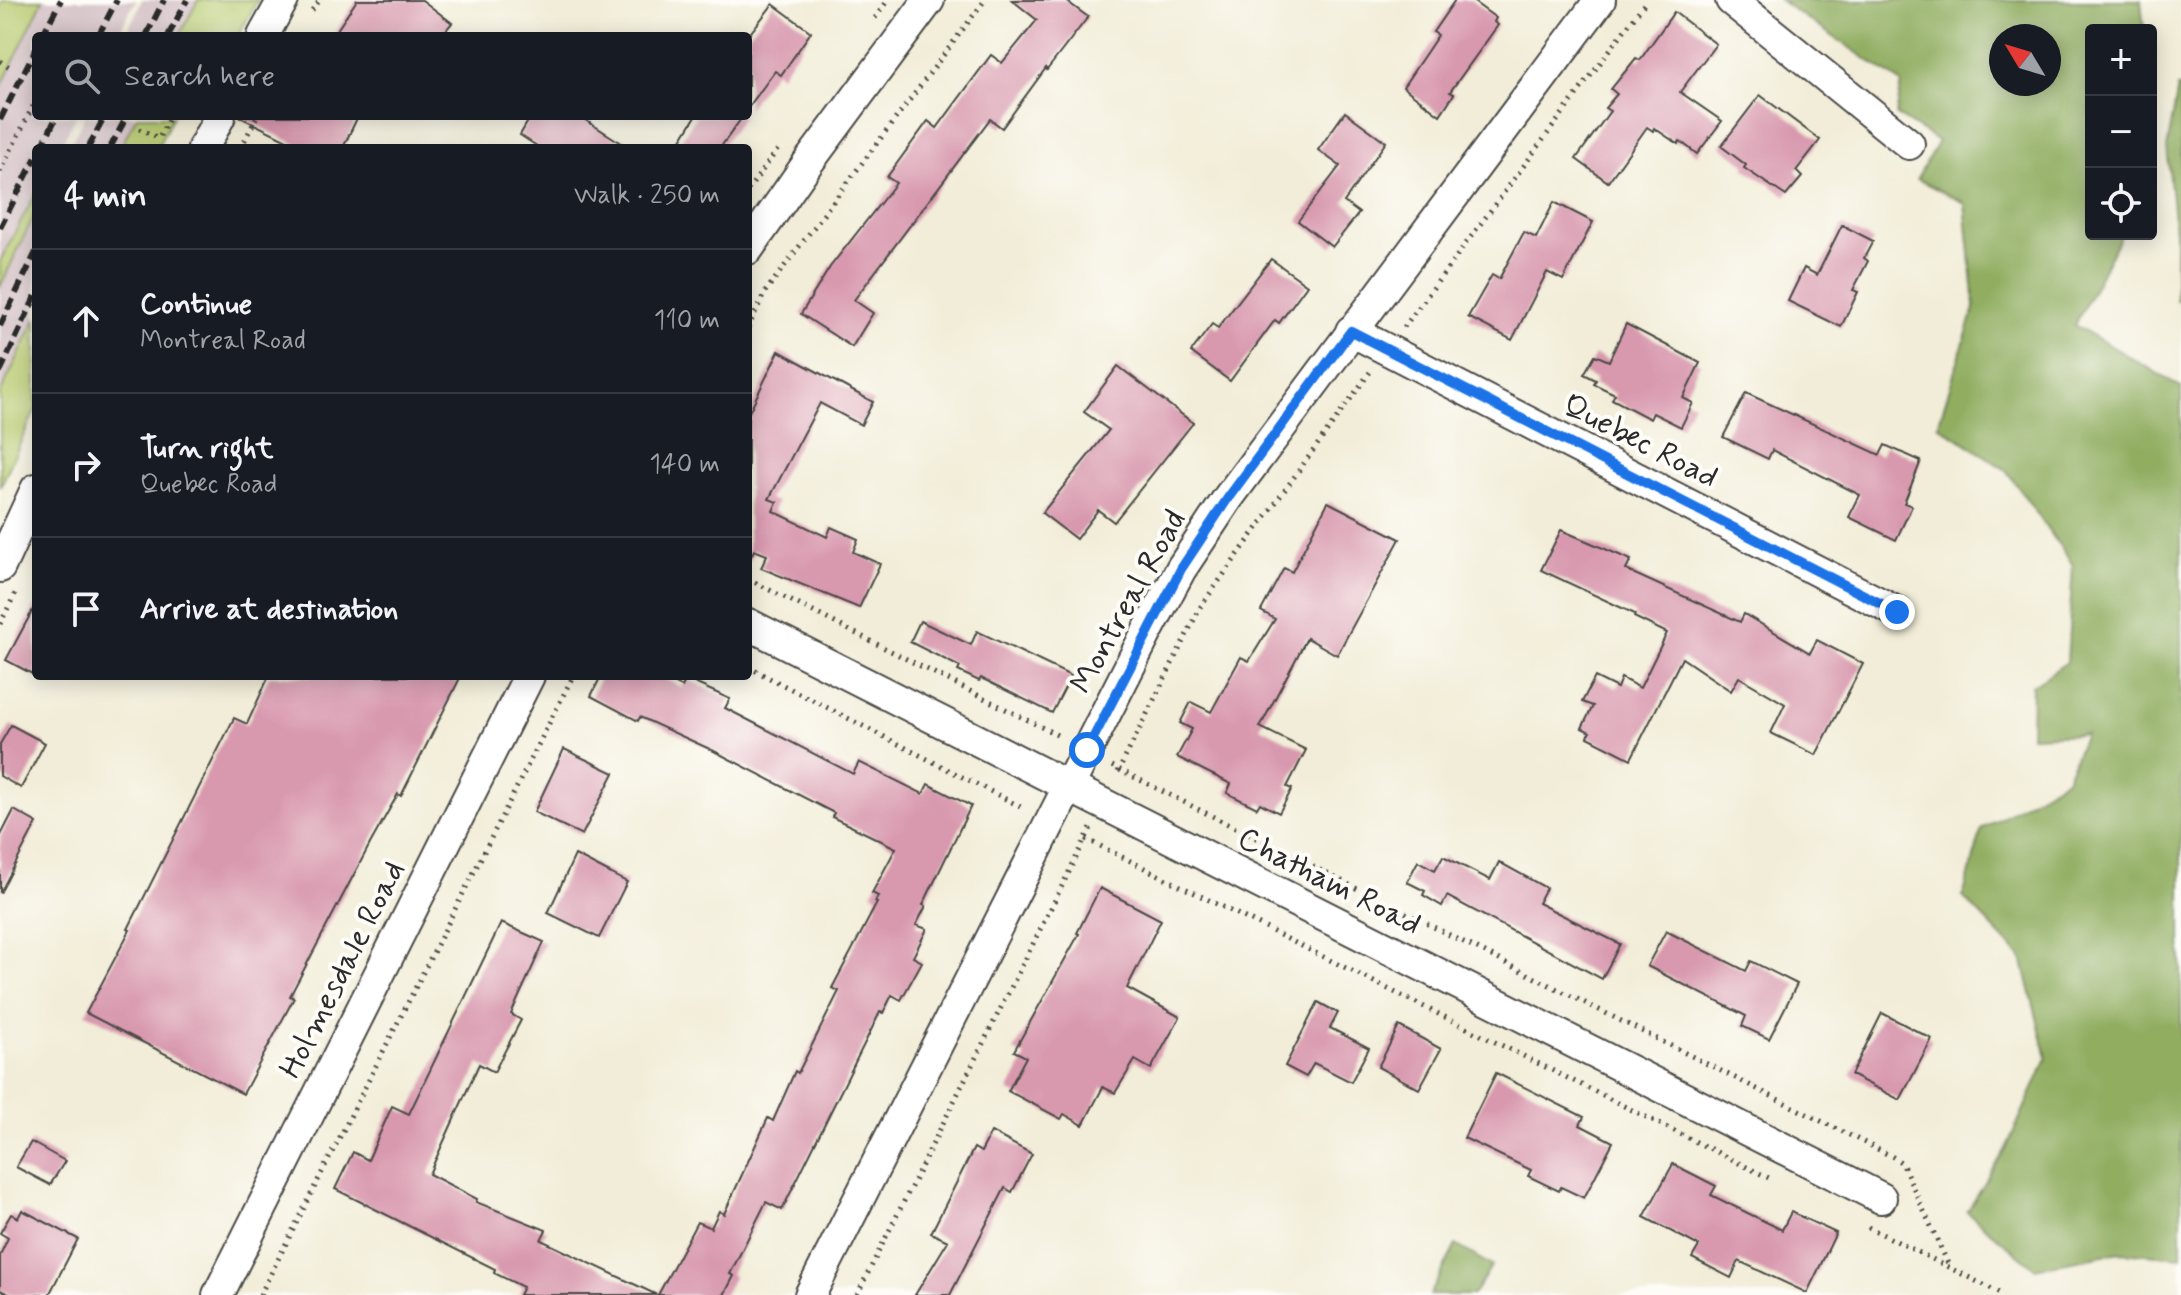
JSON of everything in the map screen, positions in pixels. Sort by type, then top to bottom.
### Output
[{"type":"street","points":[[265,32],[283,0]]},
{"type":"street","points":[[752,243],[929,0]]},
{"type":"street","name":"Montreal Road","points":[[810,1295],[1181,569],[1228,498],[1600,0]]},
{"type":"street","points":[[1731,0],[1909,144]]},
{"type":"street","points":[[205,144],[218,120]]},
{"type":"street","name":"Quebec Road","points":[[1351,331],[1897,612]]},
{"type":"street","points":[[0,567],[32,498]]},
{"type":"street","name":"Chatham Road","points":[[752,626],[1881,1198]]},
{"type":"street","name":"Holmesdale Road","points":[[218,1295],[527,680]]},
{"type":"path","points":[[752,320],[765,292],[985,0]]},
{"type":"path","points":[[1398,334],[1647,0]]},
{"type":"path","points":[[0,61],[11,68]]},
{"type":"path","points":[[0,172],[32,108]]},
{"type":"path","points":[[139,129],[159,138],[168,120]]},
{"type":"path","points":[[243,144],[255,120]]},
{"type":"path","points":[[857,1295],[1201,606],[1375,366]]},
{"type":"path","points":[[752,581],[1087,750],[1119,770],[1893,1157],[1902,1163],[1950,1268]]},
{"type":"path","points":[[752,669],[1034,813]]},
{"type":"path","points":[[260,1295],[571,680]]},
{"type":"path","points":[[1086,839],[1783,1185]]},
{"type":"path","points":[[1854,1220],[2004,1295]]},
{"type":"shaded area","points":[[43,0],[136,0],[119,32],[32,32],[32,120],[74,120],[61,144],[32,144],[32,201],[0,261],[0,89]]},
{"type":"shaded area","points":[[142,0],[198,0],[181,32],[127,32]]},
{"type":"shaded area","points":[[83,120],[135,120],[122,144],[70,144]]},
{"type":"shaded area","points":[[32,220],[32,327],[0,394],[0,287]]},
{"type":"green space","points":[[4,0],[43,0],[0,89],[0,5]]},
{"type":"green space","points":[[198,0],[258,0],[240,32],[181,32]]},
{"type":"green space","points":[[1779,0],[2141,0],[2143,24],[2085,24],[2085,240],[2118,240],[2075,325],[2181,387],[2181,1257],[2120,1252],[2035,1268],[1967,1212],[2006,1149],[2047,1058],[2022,958],[1963,897],[1982,829],[2066,779],[2085,734],[2031,736],[2032,686],[2067,662],[2073,565],[2006,470],[1938,425],[1975,307],[1965,203],[1917,179],[1938,141],[1896,115],[1902,83]]},
{"type":"green space","points":[[2178,87],[2181,88],[2181,300],[2176,301],[2175,232],[2167,148]]},
{"type":"green space","points":[[135,120],[171,120],[159,144],[122,144]]},
{"type":"green space","points":[[32,201],[32,220],[0,287],[0,261]]},
{"type":"green space","points":[[32,327],[32,418],[0,487],[0,394]]},
{"type":"green space","points":[[1456,1245],[1492,1266],[1473,1295],[1430,1295]]},
{"type":"building","points":[[357,0],[422,0],[452,23],[444,32],[336,32]]},
{"type":"building","points":[[1012,0],[1065,0],[1088,17],[1002,128],[990,119],[854,300],[873,313],[852,347],[801,314],[830,267],[896,183],[887,177],[928,121],[937,128],[991,55],[1002,63],[1037,20]]},
{"type":"building","points":[[1455,0],[1471,0],[1496,18],[1494,22],[1498,25],[1450,92],[1454,94],[1440,115],[1403,87],[1438,35],[1433,32]]},
{"type":"building","points":[[773,4],[811,32],[781,75],[775,71],[752,103],[752,32]]},
{"type":"building","points":[[1674,12],[1716,44],[1680,92],[1722,121],[1697,154],[1680,141],[1678,144],[1654,128],[1653,131],[1647,127],[1608,182],[1576,159],[1610,111],[1605,108],[1617,94],[1611,89],[1636,58],[1640,60]]},
{"type":"building","points":[[1760,95],[1820,140],[1796,171],[1802,177],[1786,196],[1744,168],[1746,165],[1721,146]]},
{"type":"building","points":[[1345,112],[1386,142],[1344,202],[1359,213],[1332,247],[1298,221],[1340,166],[1318,150]]},
{"type":"building","points":[[246,120],[356,120],[345,144],[295,144]]},
{"type":"building","points":[[529,120],[585,120],[623,144],[534,144],[520,135]]},
{"type":"building","points":[[694,120],[740,120],[723,144],[678,144]]},
{"type":"building","points":[[1554,202],[1593,222],[1563,280],[1547,272],[1512,340],[1468,317],[1492,275],[1499,279],[1524,232],[1536,238]]},
{"type":"building","points":[[1842,225],[1873,241],[1864,258],[1868,261],[1853,290],[1858,292],[1841,327],[1788,301],[1804,268],[1817,275]]},
{"type":"building","points":[[1271,259],[1307,285],[1279,323],[1275,320],[1230,381],[1191,352],[1212,324],[1218,328]]},
{"type":"building","points":[[1626,324],[1700,363],[1683,398],[1693,403],[1681,427],[1653,413],[1650,419],[1612,399],[1615,394],[1594,384],[1596,380],[1584,374],[1595,355],[1609,361]]},
{"type":"building","points":[[779,351],[873,402],[861,425],[820,403],[769,499],[777,502],[773,511],[827,537],[831,527],[858,539],[853,552],[880,564],[859,608],[761,568],[767,555],[754,550],[752,554],[752,406]]},
{"type":"building","points":[[1118,366],[1193,423],[1114,522],[1098,510],[1076,539],[1042,513],[1109,430],[1084,412]]},
{"type":"building","points":[[1746,393],[1880,455],[1885,445],[1921,461],[1904,503],[1912,506],[1896,540],[1849,517],[1860,495],[1772,450],[1768,459],[1723,437]]},
{"type":"building","points":[[1328,502],[1400,539],[1337,655],[1307,638],[1260,727],[1306,750],[1287,787],[1292,789],[1279,813],[1260,803],[1257,808],[1227,793],[1231,784],[1177,757],[1192,729],[1180,723],[1191,702],[1211,712],[1241,657],[1249,661],[1275,619],[1261,611],[1284,568],[1292,572]]},
{"type":"building","points":[[1561,530],[1631,560],[1626,570],[1740,622],[1744,614],[1810,653],[1817,640],[1863,664],[1816,755],[1771,733],[1785,704],[1739,677],[1731,691],[1682,658],[1631,759],[1588,737],[1590,732],[1582,728],[1593,706],[1582,702],[1595,677],[1617,688],[1621,678],[1640,688],[1667,633],[1634,617],[1635,614],[1541,570]]},
{"type":"building","points":[[32,611],[32,674],[6,660]]},
{"type":"building","points":[[920,621],[971,645],[977,631],[1071,676],[1052,713],[981,678],[979,681],[958,671],[960,667],[910,642]]},
{"type":"building","points":[[267,680],[459,680],[401,796],[398,794],[371,842],[290,996],[294,998],[243,1094],[86,1013],[234,718],[247,724]]},
{"type":"building","points":[[599,680],[667,680],[682,687],[688,680],[730,699],[725,708],[853,774],[859,762],[923,794],[928,784],[971,806],[916,925],[927,929],[913,957],[922,962],[901,1000],[892,995],[883,1013],[880,1012],[782,1210],[766,1202],[730,1274],[734,1276],[724,1295],[658,1295],[697,1222],[711,1228],[719,1211],[724,1214],[768,1118],[773,1121],[795,1071],[798,1073],[839,991],[832,988],[877,903],[878,896],[872,893],[896,848],[832,817],[834,813],[714,751],[640,717],[638,721],[591,696]]},
{"type":"building","points":[[11,725],[45,743],[21,788],[0,776],[0,744]]},
{"type":"building","points":[[564,749],[614,773],[582,835],[534,812]]},
{"type":"building","points":[[14,810],[37,823],[0,893],[0,837]]},
{"type":"building","points":[[575,855],[627,882],[599,938],[548,913]]},
{"type":"building","points":[[1443,856],[1490,880],[1499,862],[1546,888],[1538,903],[1620,944],[1602,979],[1447,896],[1442,906],[1423,895],[1425,891],[1407,882],[1418,861],[1435,870]]},
{"type":"building","points":[[1100,888],[1161,920],[1127,988],[1180,1017],[1151,1069],[1135,1060],[1115,1093],[1103,1087],[1083,1125],[1064,1114],[1061,1119],[1008,1091],[1026,1057],[1014,1051],[1079,934]]},
{"type":"building","points":[[501,923],[544,942],[511,1014],[521,1020],[494,1072],[479,1064],[429,1174],[477,1199],[476,1202],[546,1230],[541,1240],[657,1295],[519,1295],[523,1287],[494,1273],[495,1269],[335,1189],[353,1152],[368,1160],[392,1106],[409,1114]]},
{"type":"building","points":[[1666,931],[1746,971],[1751,961],[1797,984],[1769,1039],[1742,1026],[1746,1016],[1647,966]]},
{"type":"building","points":[[1318,1002],[1338,1013],[1330,1028],[1369,1048],[1351,1082],[1314,1063],[1306,1077],[1285,1066]]},
{"type":"building","points":[[1882,1013],[1932,1039],[1900,1100],[1851,1075]]},
{"type":"building","points":[[1399,1026],[1441,1049],[1419,1089],[1378,1067]]},
{"type":"building","points":[[1496,1073],[1584,1117],[1580,1125],[1613,1142],[1584,1198],[1561,1187],[1559,1191],[1528,1176],[1531,1170],[1464,1138]]},
{"type":"building","points":[[991,1132],[1032,1154],[1012,1192],[1005,1188],[950,1295],[915,1295],[948,1241],[931,1233],[974,1148],[981,1152]]},
{"type":"building","points":[[31,1142],[65,1161],[50,1185],[16,1167]]},
{"type":"building","points":[[1673,1164],[1716,1186],[1711,1195],[1782,1230],[1791,1212],[1836,1233],[1807,1293],[1739,1261],[1731,1278],[1692,1258],[1699,1246],[1644,1217]]},
{"type":"building","points":[[22,1210],[78,1239],[49,1295],[11,1295],[0,1290],[0,1255],[8,1238],[0,1233],[11,1214],[18,1218]]},
{"type":"railway","points":[[44,32],[61,0]]},
{"type":"railway","points":[[100,32],[117,0]]},
{"type":"railway","points":[[148,32],[164,0]]},
{"type":"railway","points":[[170,32],[187,0]]},
{"type":"railway","points":[[0,120],[32,56]]},
{"type":"railway","points":[[43,144],[55,120]]},
{"type":"railway","points":[[90,144],[103,120]]},
{"type":"railway","points":[[112,144],[125,120]]},
{"type":"railway","points":[[0,228],[32,165]]},
{"type":"railway","points":[[0,326],[32,260]]},
{"type":"railway","points":[[0,372],[32,304]]},
{"type":"route","points":[[1087,750],[1181,569],[1228,498],[1351,331],[1897,612]]}]
